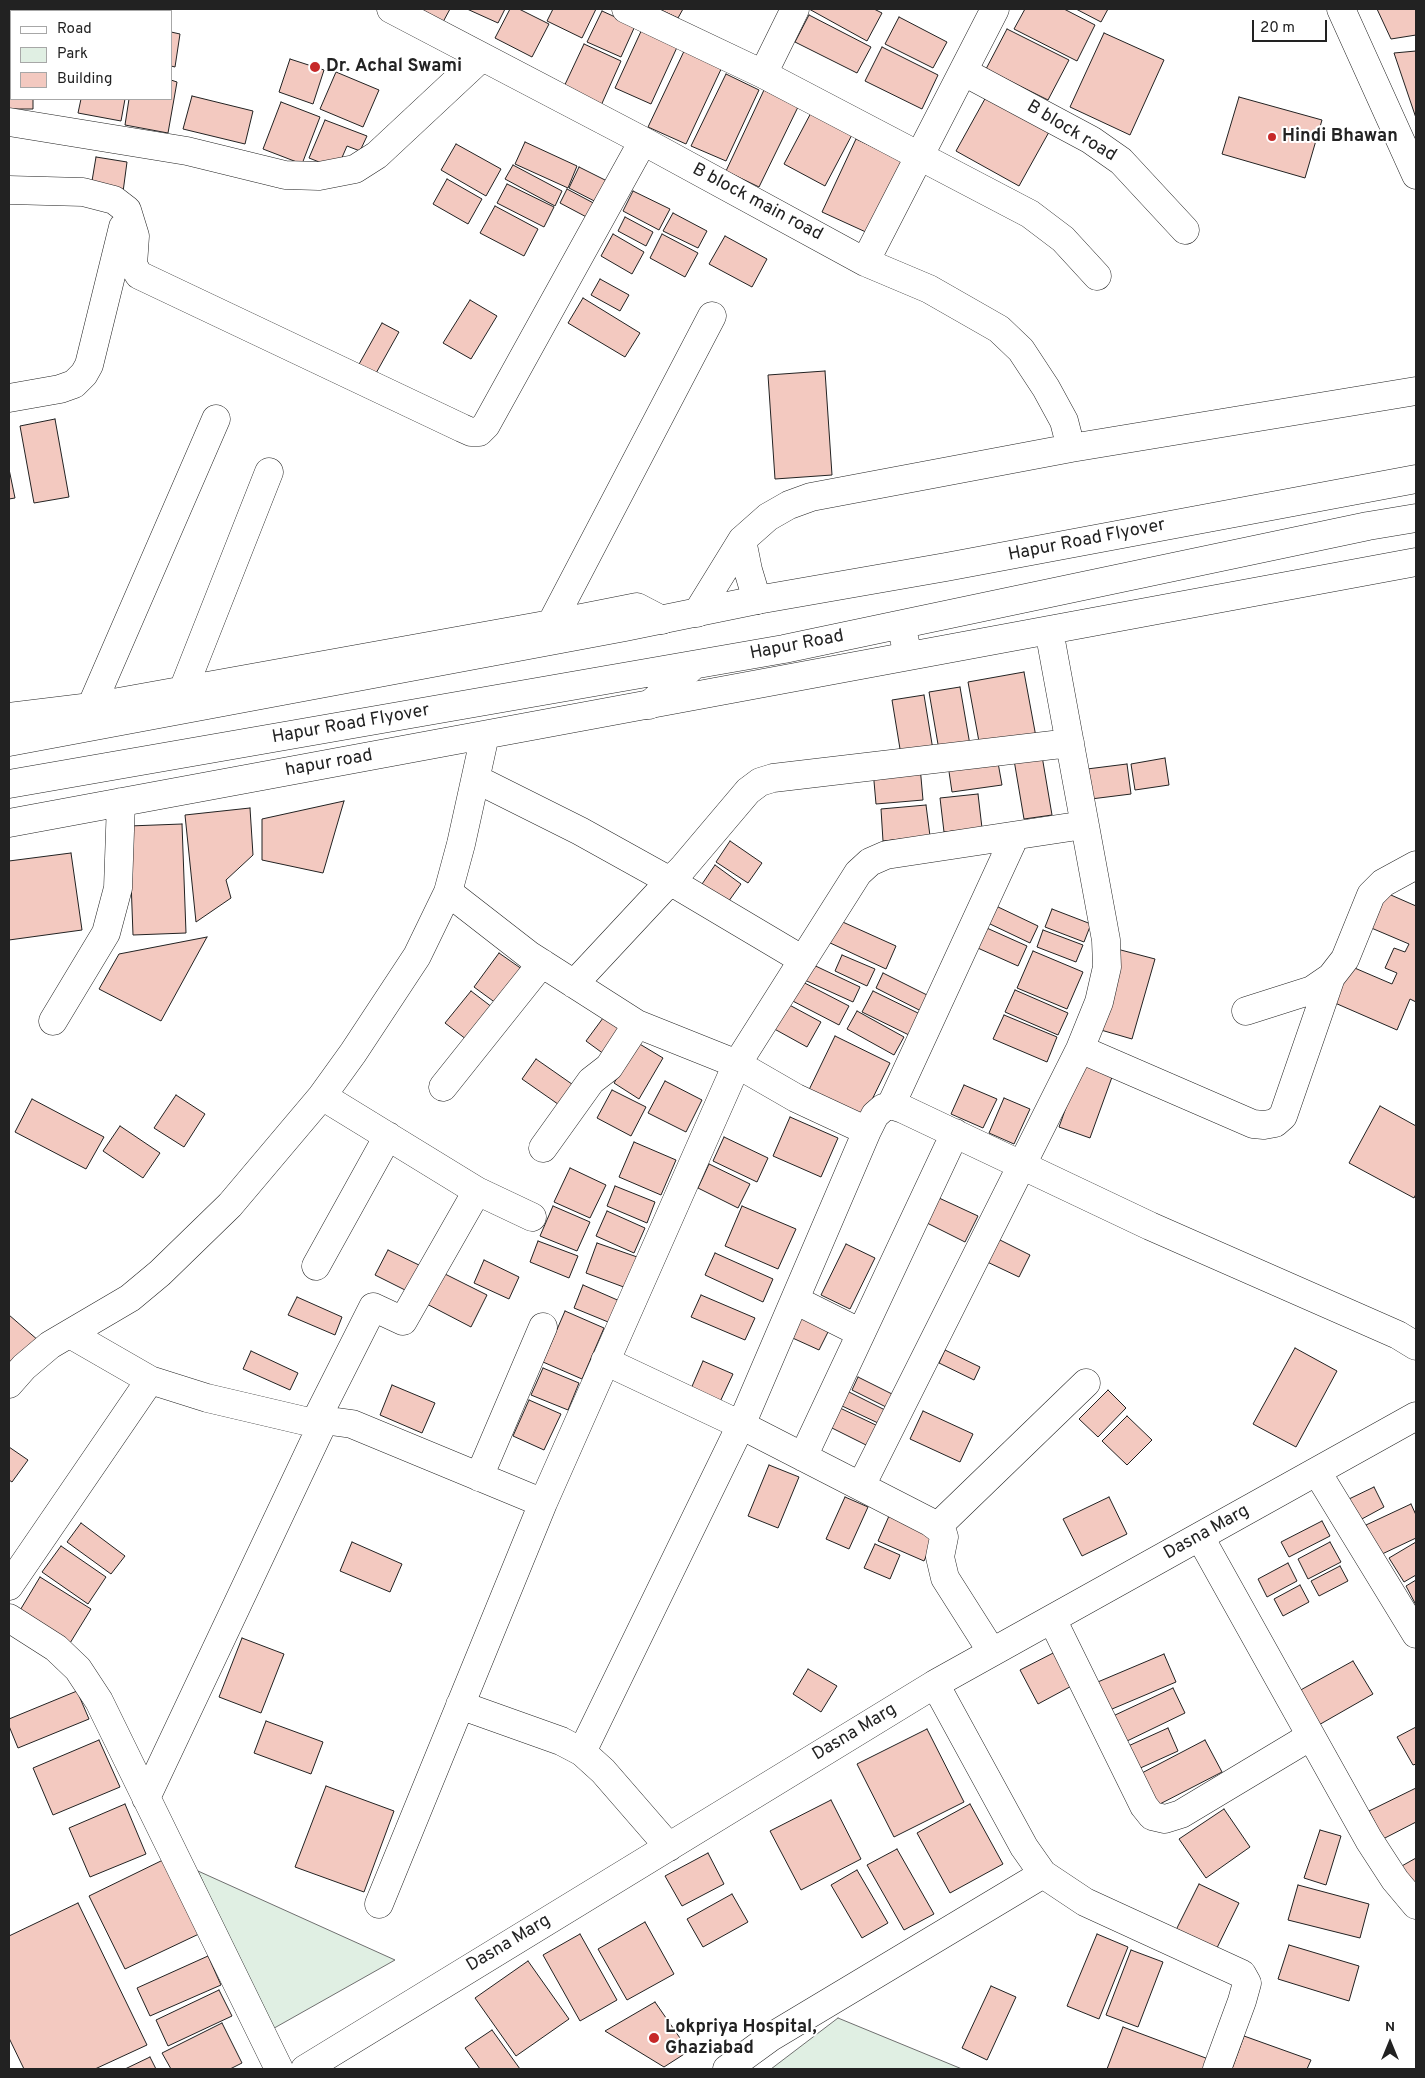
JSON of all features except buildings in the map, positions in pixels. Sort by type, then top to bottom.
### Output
[{"type":"street","name":"B block main road","points":[[391,9],[866,262],[929,289],[999,329],[1021,350],[1046,388],[1064,420],[1071,448]]},
{"type":"street","points":[[626,9],[763,74],[1030,214],[1063,239],[1097,276]]},
{"type":"street","points":[[763,74],[795,9]]},
{"type":"street","points":[[866,262],[995,9]]},
{"type":"street","points":[[1341,9],[1414,167]]},
{"type":"street","points":[[9,122],[187,152],[285,175],[319,176],[355,168],[377,155],[482,57]]},
{"type":"street","name":"B block road","points":[[964,72],[1091,140],[1121,162],[1185,230]]},
{"type":"street","points":[[9,190],[83,192],[114,200],[127,210],[135,236],[133,265],[139,275],[453,424],[471,432],[480,432],[486,425],[642,141]]},
{"type":"street","points":[[9,398],[60,389],[74,384],[84,374],[89,365],[127,210]]},
{"type":"street","points":[[552,624],[712,316]]},
{"type":"street","points":[[696,613],[742,540],[768,517],[789,505],[812,497],[1071,448],[1416,391]]},
{"type":"street","points":[[91,707],[216,419]]},
{"type":"street","points":[[183,690],[269,472]]},
{"type":"street","name":"Hapur Road Flyover","points":[[662,620],[758,600],[946,567],[1416,479]]},
{"type":"street","points":[[908,654],[901,625],[1368,526],[1416,518]]},
{"type":"street","points":[[742,540],[748,570],[758,600]]},
{"type":"street","name":"hapur road","points":[[9,823],[908,654],[1050,630],[1416,562]]},
{"type":"street","points":[[9,717],[91,707],[637,607],[662,620]]},
{"type":"street","points":[[9,742],[662,620]]},
{"type":"street","name":"Hapur Road","points":[[694,665],[901,625]]},
{"type":"street","points":[[862,1486],[1080,1048],[1099,1002],[1107,967],[1106,940],[1050,630]]},
{"type":"street","points":[[649,704],[694,665]]},
{"type":"street","name":"Hapur Road Flyover","points":[[9,784],[694,665]]},
{"type":"street","points":[[9,1384],[24,1367],[50,1346],[130,1298],[160,1273],[230,1205],[322,1096],[354,1053],[417,956],[448,892],[462,844],[485,735]]},
{"type":"street","points":[[574,984],[682,870],[748,791],[760,782],[772,778],[1070,743]]},
{"type":"street","points":[[476,780],[580,831],[670,881],[803,960]]},
{"type":"street","points":[[53,1021],[106,933],[118,888],[121,802]]},
{"type":"street","points":[[379,1904],[543,1503],[737,1064],[858,873],[870,862],[886,855],[1084,825]]},
{"type":"street","points":[[891,1105],[1015,836]]},
{"type":"street","points":[[1246,1011],[1312,990],[1331,977],[1345,959],[1370,895],[1383,883],[1416,865]]},
{"type":"street","points":[[448,892],[542,963],[637,1024],[737,1064],[796,1098],[867,1131]]},
{"type":"street","points":[[444,1087],[542,963]]},
{"type":"street","points":[[1080,1048],[1253,1124],[1275,1123],[1284,1116],[1331,977]]},
{"type":"street","points":[[543,1148],[591,1081],[609,1067],[637,1024]]},
{"type":"street","points":[[322,1096],[476,1190],[532,1217]]},
{"type":"street","points":[[582,1752],[741,1425],[867,1131],[875,1115],[883,1108],[891,1105],[955,1133],[1150,1226],[1398,1335],[1416,1346]]},
{"type":"street","points":[[803,1457],[955,1133]]},
{"type":"street","points":[[316,1266],[388,1136]]},
{"type":"street","points":[[146,1798],[373,1307],[403,1321],[476,1190]]},
{"type":"street","points":[[795,1300],[862,1332]]},
{"type":"street","points":[[480,1477],[543,1327]]},
{"type":"street","points":[[70,1334],[150,1380],[207,1398],[318,1425],[330,1421],[352,1424],[543,1503]]},
{"type":"street","points":[[606,1361],[741,1425],[938,1527],[942,1531],[944,1538],[940,1557],[945,1578],[992,1652]]},
{"type":"street","points":[[9,1586],[150,1380]]},
{"type":"street","points":[[938,1527],[1086,1383]]},
{"type":"street","name":"Dasna Marg","points":[[305,2069],[935,1684],[1416,1416]]},
{"type":"street","points":[[1317,1472],[1416,1634]]},
{"type":"street","points":[[1200,1537],[1369,1840],[1395,1880],[1416,1905]]},
{"type":"street","points":[[9,1618],[56,1648],[78,1669],[99,1701],[279,2069]]},
{"type":"street","points":[[1052,1620],[1144,1806],[1152,1816],[1165,1819],[1181,1814],[1311,1736]]},
{"type":"street","points":[[935,1684],[1024,1847],[1043,1874],[1086,1902],[1242,1974],[1247,1983],[1217,2069]]},
{"type":"street","points":[[460,1705],[561,1741],[582,1752],[602,1771],[669,1847]]},
{"type":"street","points":[[727,2069],[771,2037],[1043,1874]]},
{"type":"green space","points":[[198,1871],[395,1960],[269,2031]]},
{"type":"green space","points":[[838,2018],[962,2069],[771,2069]]},
{"type":"place","name":"Dr. Achal Swami","points":[[315,67]]},
{"type":"place","name":"Hindi Bhawan","points":[[1272,137]]},
{"type":"place","name":"Lokpriya Hospital, Ghaziabad","points":[[654,2038]]}]
